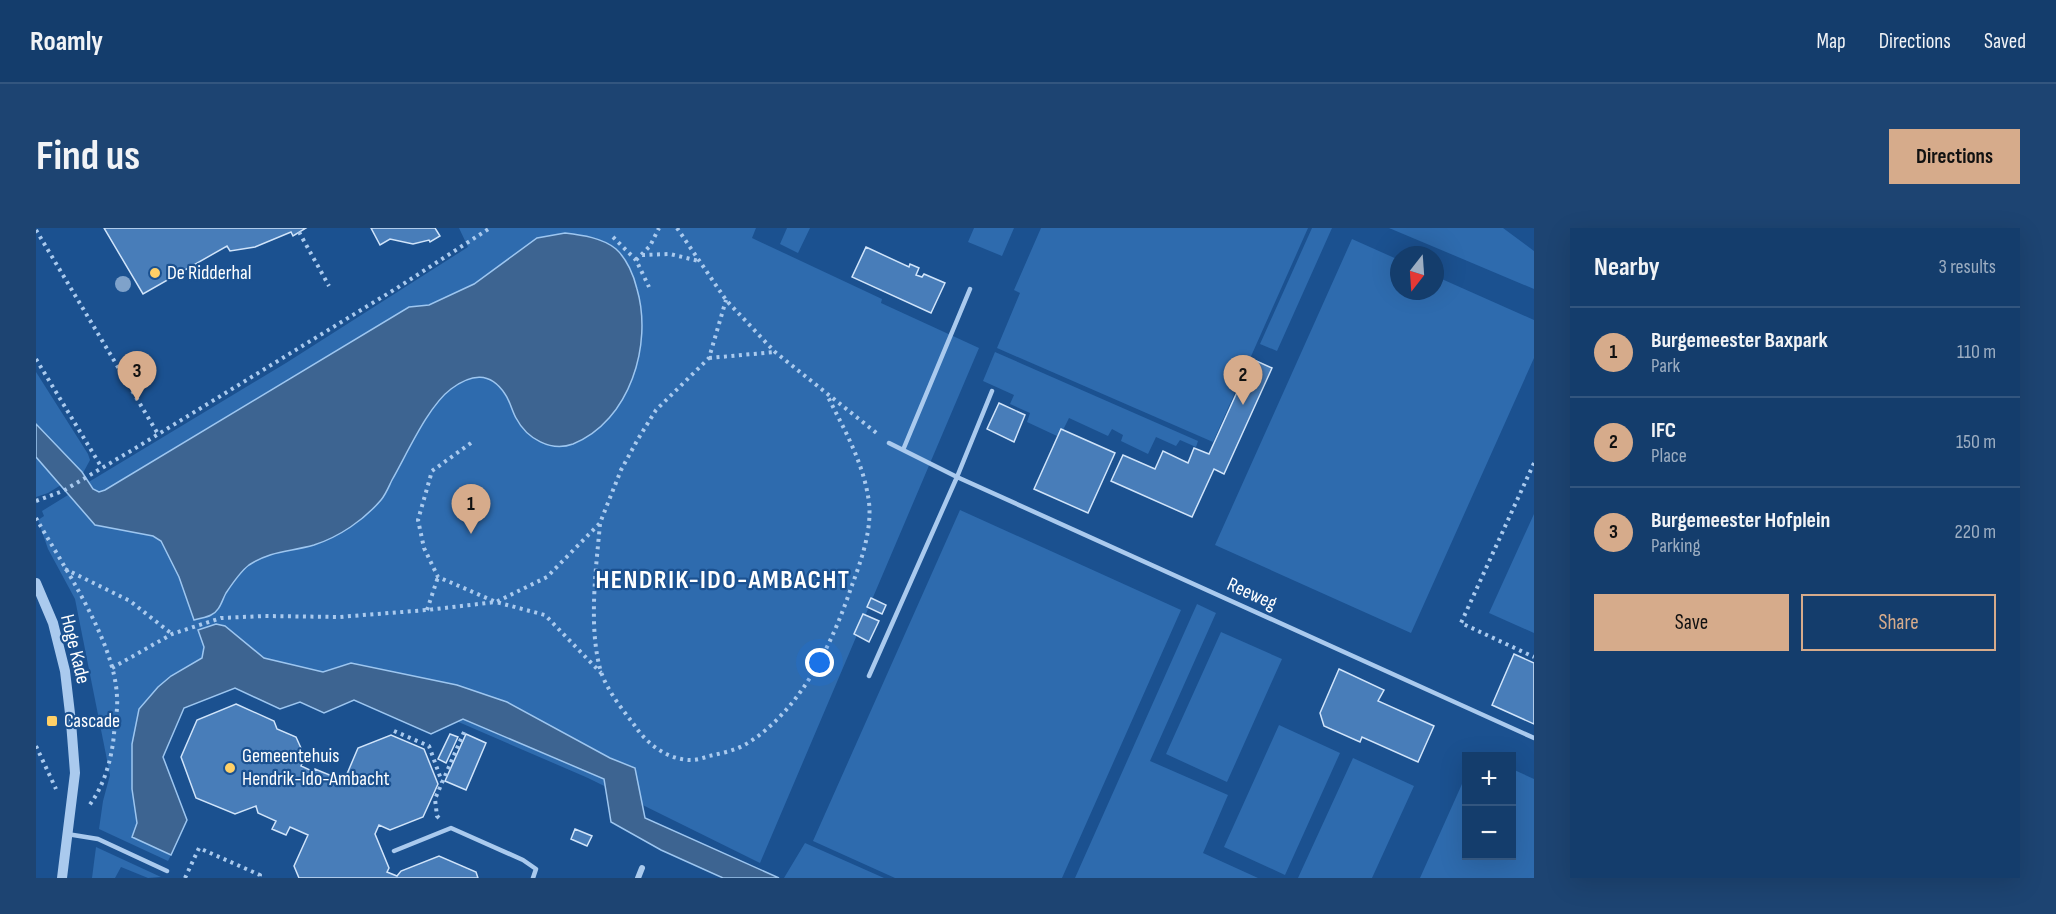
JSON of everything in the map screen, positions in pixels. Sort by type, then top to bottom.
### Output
[{"type":"street","name":"Hoge Kade","points":[[36,583],[53,623],[68,693],[75,773],[62,878]]},
{"type":"street","points":[[638,878],[642,868]]},
{"type":"lane","points":[[903,450],[970,289]]},
{"type":"lane","points":[[869,676],[957,477],[992,391]]},
{"type":"lane","name":"Reeweg","points":[[889,442],[957,477],[1534,738]]},
{"type":"lane","points":[[394,851],[452,828],[524,860],[536,869],[533,878]]},
{"type":"lane","points":[[67,834],[98,839],[167,871]]},
{"type":"path","points":[[36,501],[58,494],[102,468],[398,288],[482,230],[490,228]]},
{"type":"path","points":[[636,260],[650,246],[659,228]]},
{"type":"path","points":[[677,228],[726,300],[776,352],[827,395],[889,442]]},
{"type":"path","points":[[36,230],[158,434]]},
{"type":"path","points":[[299,232],[329,286]]},
{"type":"path","points":[[613,237],[636,260],[649,287]]},
{"type":"path","points":[[642,255],[670,254],[699,261]]},
{"type":"path","points":[[602,673],[595,633],[594,592],[600,523],[621,470],[656,410],[709,358],[726,300]]},
{"type":"path","points":[[709,358],[776,352]]},
{"type":"path","points":[[36,359],[102,468]]},
{"type":"path","points":[[471,443],[432,471],[418,520],[424,548],[438,577],[496,602],[545,615],[602,673],[616,700],[644,740],[671,756],[692,760],[729,752],[750,742],[772,724],[803,688],[828,649],[841,617],[859,567],[869,523],[869,497],[857,458],[827,395]]},
{"type":"path","points":[[1534,464],[1461,623],[1534,657]]},
{"type":"path","name":"Hoge Kade","points":[[36,518],[91,613],[112,668],[117,697],[112,754],[95,799],[88,808]]},
{"type":"path","points":[[112,668],[172,634],[221,618],[339,617],[496,602],[547,577],[600,523]]},
{"type":"path","points":[[65,569],[130,601],[172,634]]},
{"type":"path","points":[[427,610],[438,577]]},
{"type":"path","points":[[394,730],[429,746],[443,783]]},
{"type":"path","points":[[452,828],[437,816],[435,800],[464,732]]},
{"type":"path","points":[[36,746],[56,788],[58,800]]},
{"type":"path","points":[[185,878],[199,848],[260,875],[258,878]]},
{"type":"shaded area","points":[[459,228],[756,228],[752,238],[882,299],[881,303],[979,348],[760,863],[588,778],[336,669],[323,672],[299,667],[171,676],[143,705],[132,779],[137,823],[132,837],[171,855],[168,861],[99,829],[110,775],[75,599],[48,549],[38,520],[44,516],[42,511],[68,495],[71,498],[90,486],[87,483],[286,363],[468,247]]},
{"type":"shaded area","points":[[787,228],[810,228],[798,253],[780,244]]},
{"type":"shaded area","points":[[974,228],[1014,228],[1002,256],[968,242]]},
{"type":"shaded area","points":[[1041,228],[1308,228],[1213,442],[997,348],[1020,293],[1014,290]]},
{"type":"shaded area","points":[[1312,228],[1332,228],[1277,351],[1260,344]]},
{"type":"shaded area","points":[[1389,228],[1503,228],[1534,251],[1534,289],[1444,251],[1444,246],[1432,246]]},
{"type":"shaded area","points":[[565,233],[585,236],[611,245],[630,268],[637,289],[642,333],[639,356],[623,399],[609,418],[593,433],[573,444],[548,445],[526,432],[507,397],[493,381],[480,377],[466,380],[451,389],[434,407],[418,431],[381,500],[367,514],[342,533],[323,542],[273,554],[249,565],[226,593],[217,611],[209,616],[194,620],[179,577],[161,541],[153,536],[95,525],[36,457],[36,424],[82,472],[93,489],[99,492],[105,490],[409,307],[429,305],[474,284],[537,238]]},
{"type":"shaded area","points":[[1352,239],[1390,256],[1390,300],[1444,300],[1444,280],[1534,320],[1534,358],[1411,633],[1215,545]]},
{"type":"shaded area","points":[[995,352],[1198,441],[1196,447],[1180,440],[1176,446],[1156,437],[1148,454],[1121,441],[1123,435],[1112,429],[1108,436],[1069,418],[1057,436],[1027,422],[1030,413],[1010,404],[1014,395],[983,381]]},
{"type":"shaded area","points":[[36,372],[88,454],[90,460],[83,473],[36,424]]},
{"type":"shaded area","points":[[36,457],[61,485],[36,497]]},
{"type":"shaded area","points":[[960,510],[1181,610],[1062,878],[895,878],[813,841]]},
{"type":"shaded area","points":[[1534,514],[1534,633],[1489,613]]},
{"type":"shaded area","points":[[1197,604],[1216,613],[1150,761],[1228,795],[1203,853],[1258,878],[1075,878]]},
{"type":"shaded area","points":[[216,624],[225,626],[264,658],[323,672],[351,663],[457,685],[507,702],[610,758],[635,768],[645,818],[779,878],[723,878],[661,850],[611,822],[604,779],[463,719],[431,734],[354,700],[324,713],[300,702],[280,709],[235,688],[184,708],[163,757],[187,820],[171,855],[132,837],[137,823],[132,789],[132,744],[139,709],[171,676],[202,658],[204,647],[198,630]]},
{"type":"shaded area","points":[[1221,632],[1282,659],[1227,782],[1166,754]]},
{"type":"shaded area","points":[[1279,725],[1340,753],[1285,875],[1224,847]]},
{"type":"shaded area","points":[[1353,758],[1414,786],[1372,878],[1298,878]]},
{"type":"shaded area","points":[[1516,771],[1534,779],[1534,878],[1420,878],[1462,784],[1462,860],[1516,860]]},
{"type":"shaded area","points":[[805,843],[884,878],[784,878]]},
{"type":"shaded area","points":[[96,847],[161,877],[148,878],[121,867],[115,878],[92,878]]},
{"type":"building","name":"De Ridderhal","points":[[104,228],[306,228],[293,236],[291,232],[255,247],[230,251],[227,246],[143,294]]},
{"type":"building","points":[[371,228],[435,228],[440,236],[430,242],[429,240],[413,244],[390,239],[380,245]]},
{"type":"building","points":[[866,247],[909,267],[910,264],[919,268],[916,275],[922,277],[924,274],[945,283],[931,313],[852,277]]},
{"type":"building","points":[[1252,359],[1272,368],[1224,474],[1214,469],[1192,517],[1111,481],[1123,455],[1155,469],[1163,451],[1188,463],[1194,448],[1209,454]]},
{"type":"building","points":[[999,403],[1025,415],[1014,442],[987,429]]},
{"type":"building","points":[[1061,429],[1115,453],[1088,513],[1034,489]]},
{"type":"building","points":[[871,598],[886,605],[882,614],[867,607]]},
{"type":"building","points":[[863,614],[879,621],[869,642],[854,634]]},
{"type":"building","points":[[1514,654],[1534,663],[1534,724],[1492,705]]},
{"type":"building","points":[[1339,669],[1384,690],[1378,701],[1434,726],[1418,762],[1362,737],[1360,742],[1324,726],[1320,713]]},
{"type":"building","points":[[236,704],[274,721],[277,729],[296,737],[305,757],[301,766],[344,781],[358,748],[391,735],[424,749],[438,784],[423,817],[390,830],[379,825],[375,834],[389,868],[387,872],[397,876],[401,871],[439,856],[476,872],[478,878],[299,878],[294,866],[308,835],[290,827],[286,835],[272,829],[276,821],[258,813],[256,806],[235,814],[196,798],[181,757],[197,720]]},
{"type":"building","points":[[450,734],[458,737],[446,763],[438,759]]},
{"type":"building","points":[[466,734],[486,743],[466,790],[445,781]]},
{"type":"building","points":[[575,829],[592,836],[587,846],[571,839]]},
{"type":"place","name":"De Ridderhal","points":[[155,273]]},
{"type":"place","name":"Burgemeester Hofplein","points":[[137,401]]},
{"type":"place","name":"IFC","points":[[1243,405]]},
{"type":"place","name":"Burgemeester Baxpark","points":[[471,534]]},
{"type":"place","name":"Cascade","points":[[52,721]]},
{"type":"place","name":"Gemeentehuis Hendrik-Ido-Ambacht","points":[[230,768]]},
{"type":"district","name":"HENDRIK-IDO-AMBACHT","points":[[723,580]]}]
